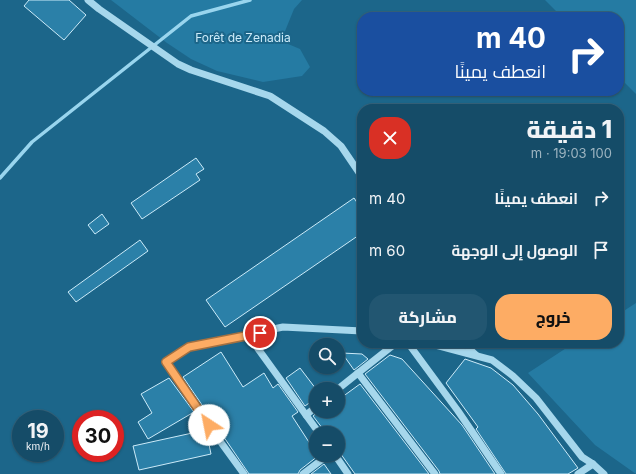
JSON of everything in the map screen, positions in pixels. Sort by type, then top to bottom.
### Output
[{"type":"street","points":[[88,0],[178,64],[191,70],[270,96],[324,131],[341,146],[357,170]]},
{"type":"street","points":[[244,474],[166,362],[189,347],[283,327],[357,331]]},
{"type":"street","points":[[248,335],[314,426]]},
{"type":"street","points":[[345,383],[390,348]]},
{"type":"street","points":[[412,348],[458,411],[501,474]]},
{"type":"street","points":[[447,348],[492,360],[513,376],[536,398],[582,457],[604,474]]},
{"type":"street","points":[[469,348],[478,356]]},
{"type":"street","points":[[358,373],[435,474]]},
{"type":"street","points":[[306,415],[309,412]]},
{"type":"street","points":[[303,474],[319,462]]},
{"type":"street","points":[[340,462],[348,474]]},
{"type":"street","points":[[578,474],[593,464]]},
{"type":"green space","name":"Forêt de Zenadia","points":[[111,0],[302,0],[294,9],[281,41],[300,49],[310,67],[302,76],[263,82],[217,71],[191,59],[167,43]]},
{"type":"green space","points":[[545,0],[636,0],[636,94],[624,82],[624,12],[557,12]]},
{"type":"green space","points":[[636,303],[636,474],[595,445],[528,373],[566,348],[624,348],[624,311]]},
{"type":"building","points":[[29,0],[69,0],[86,15],[64,40],[24,6]]},
{"type":"building","points":[[196,158],[204,169],[196,174],[200,180],[142,219],[131,203]]},
{"type":"building","points":[[354,198],[357,202],[357,236],[225,327],[206,300]]},
{"type":"building","points":[[102,214],[109,224],[95,234],[88,225]]},
{"type":"building","points":[[140,240],[148,251],[76,302],[68,292]]},
{"type":"building","points":[[221,352],[243,387],[264,373],[273,388],[278,384],[298,412],[292,416],[309,442],[309,462],[310,462],[300,470],[298,474],[249,474],[183,377]]},
{"type":"building","points":[[345,353],[362,354],[368,359],[354,370],[345,357]]},
{"type":"building","points":[[390,355],[402,359],[462,425],[495,474],[440,474],[365,374]]},
{"type":"building","points":[[465,359],[491,368],[513,385],[538,414],[578,468],[568,474],[506,474],[476,429],[478,427],[446,383]]},
{"type":"building","points":[[300,368],[311,382],[309,382],[309,403],[305,406],[286,378]]},
{"type":"building","points":[[169,378],[194,412],[148,439],[138,422],[152,413],[141,394]]},
{"type":"building","points":[[360,384],[429,474],[355,474],[345,460],[345,426],[321,426],[315,418],[345,418],[345,395]]},
{"type":"building","points":[[206,430],[211,454],[139,470],[133,446]]},
{"type":"building","points":[[324,464],[331,474],[311,474]]},
{"type":"waterway","points":[[0,178],[32,142],[191,16],[250,0]]},
{"type":"route","points":[[209,425],[166,362],[189,347],[260,333]]}]
